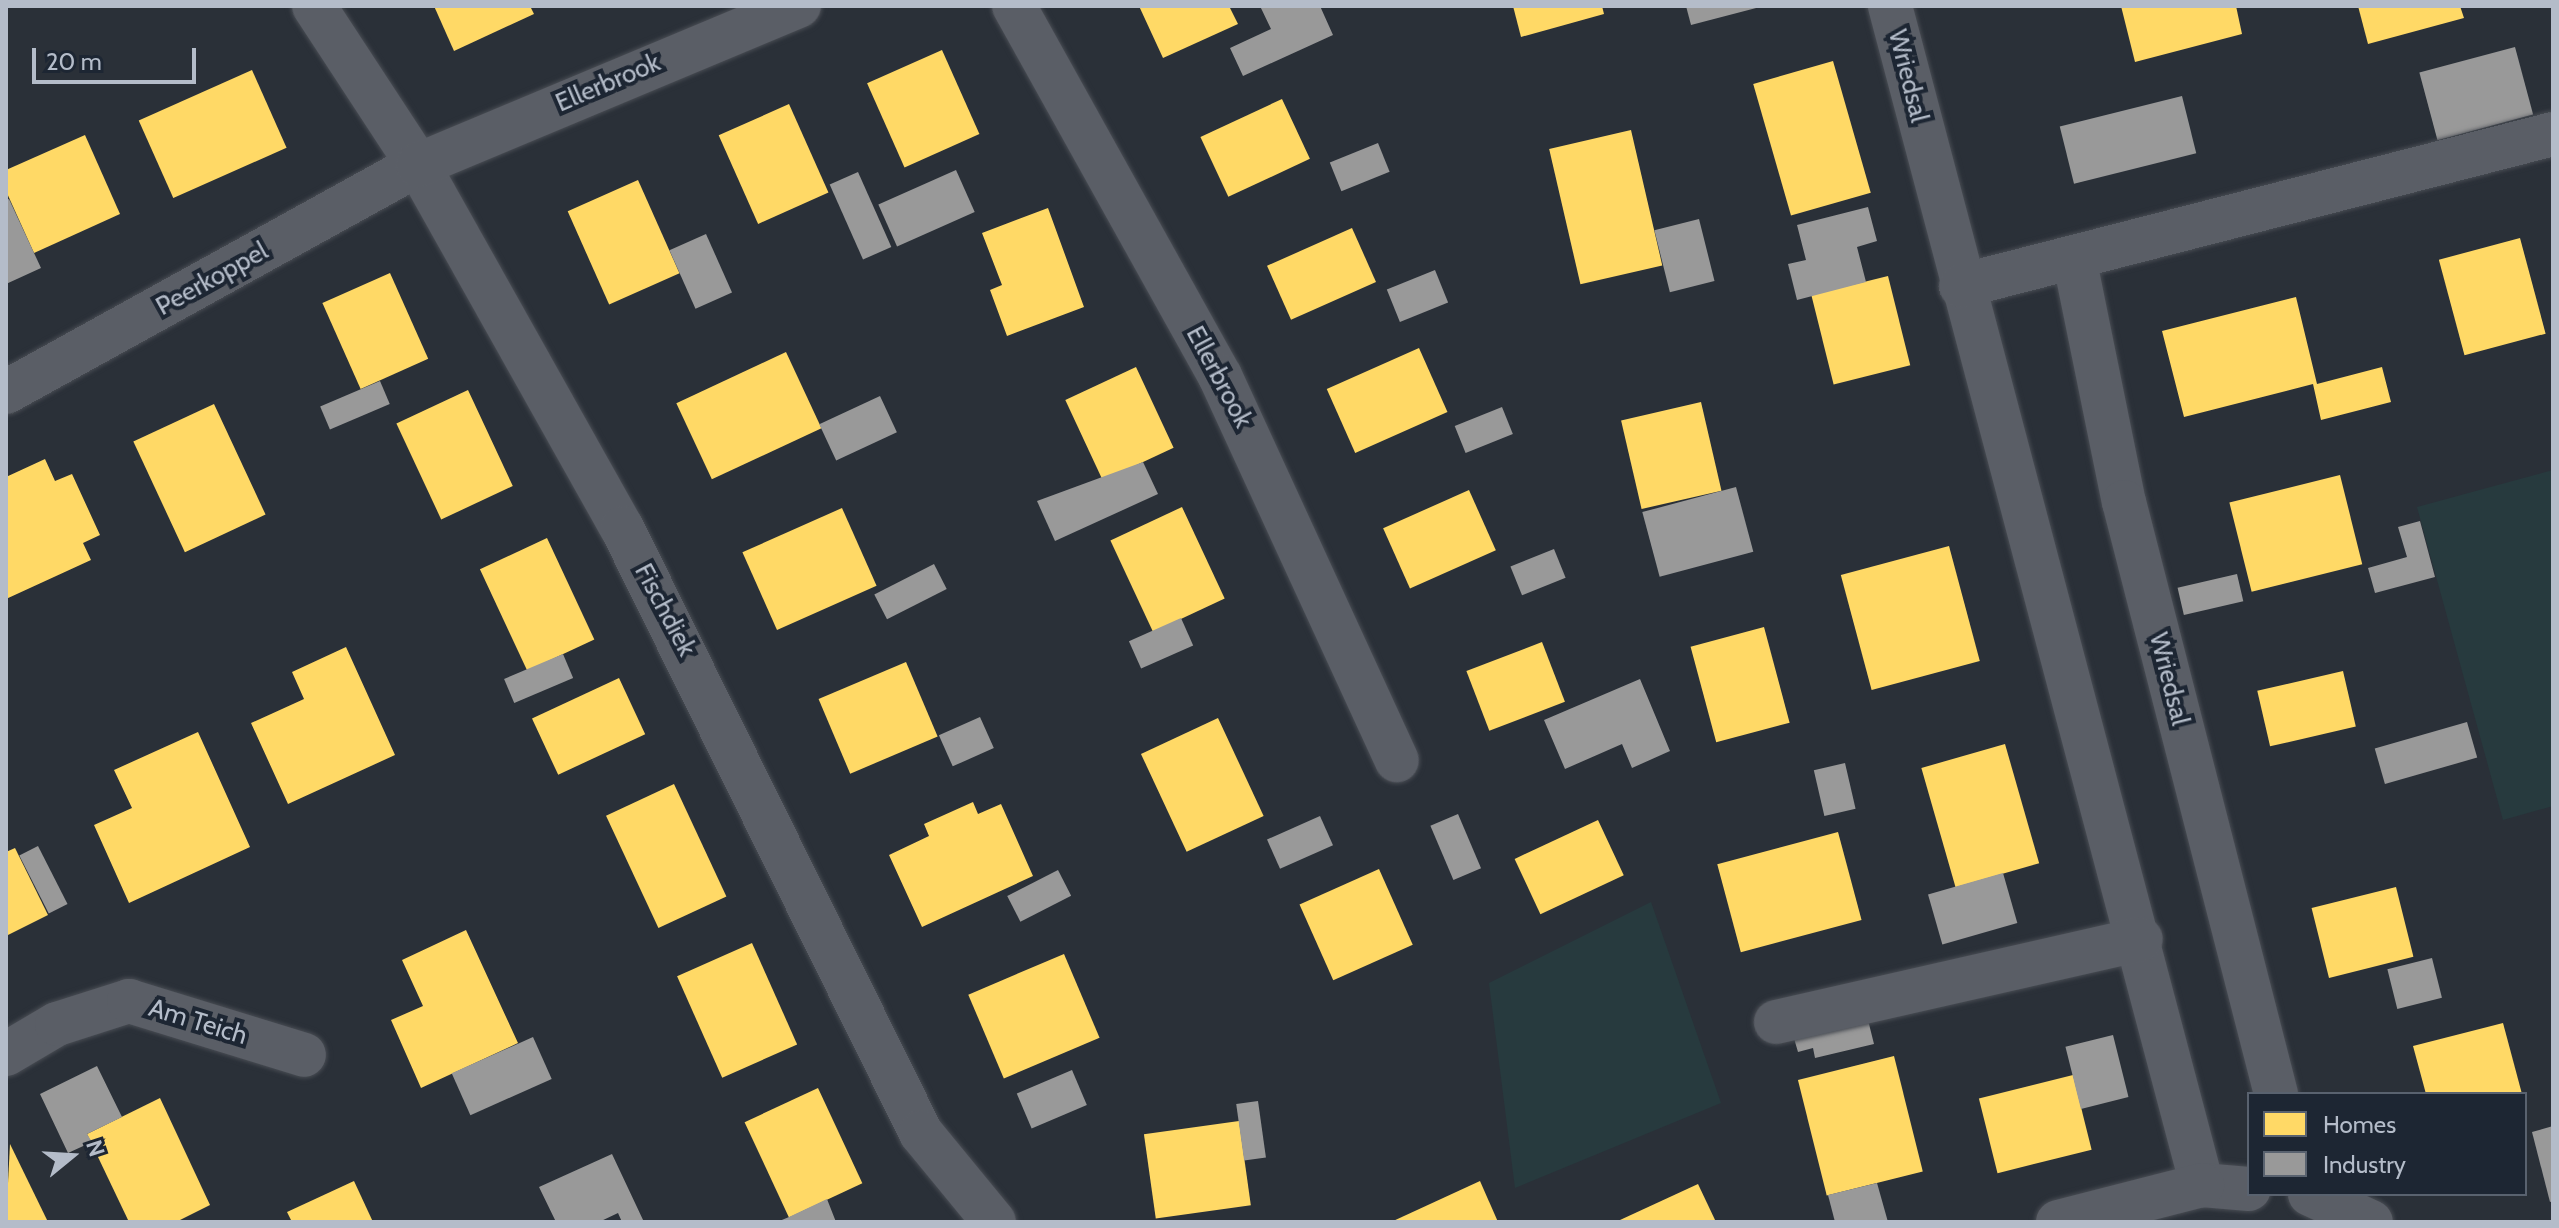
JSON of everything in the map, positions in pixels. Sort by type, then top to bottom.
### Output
[{"type":"street","name":"Fischdiek","points":[[314,6],[418,165],[700,678],[921,1133],[994,1222]]},
{"type":"street","name":"Ellerbrook","points":[[418,165],[799,6]]},
{"type":"street","name":"Ellerbrook","points":[[1014,6],[1220,376],[1397,760]]},
{"type":"street","name":"Wriedsal","points":[[1890,6],[1961,286],[2141,939],[2202,1185]]},
{"type":"street","points":[[1961,286],[2075,262],[2553,134]]},
{"type":"street","name":"Peerkoppel","points":[[6,392],[418,165]]},
{"type":"street","name":"Wriedsal","points":[[2075,262],[2124,502],[2275,1092]]},
{"type":"street","points":[[1776,1022],[2141,939]]},
{"type":"street","name":"Am Teich","points":[[6,1054],[57,1024],[129,1001],[304,1055]]},
{"type":"street","points":[[2058,1222],[2202,1185],[2247,1189]]},
{"type":"street","points":[[2314,1196],[2371,1222]]},
{"type":"green space","points":[[2553,470],[2553,806],[2503,820],[2417,507]]},
{"type":"green space","points":[[1651,902],[1721,1103],[1515,1188],[1489,983]]},
{"type":"building: Homes","points":[[434,6],[530,6],[534,14],[454,51]]},
{"type":"building: Homes","points":[[1139,6],[1229,6],[1238,24],[1163,58]]},
{"type":"building: Homes","points":[[1513,6],[1602,6],[1604,14],[1521,37]]},
{"type":"building: Homes","points":[[2121,6],[2236,6],[2242,34],[2135,62]]},
{"type":"building: Homes","points":[[2358,6],[2460,6],[2464,18],[2368,44]]},
{"type":"building: Homes","points":[[942,50],[979,134],[905,167],[867,83]]},
{"type":"building: Homes","points":[[1833,61],[1871,193],[1791,216],[1753,84]]},
{"type":"building: Homes","points":[[252,70],[287,148],[173,198],[139,120]]},
{"type":"building: Homes","points":[[1282,99],[1310,159],[1228,197],[1200,137]]},
{"type":"building: Homes","points":[[789,104],[828,193],[758,224],[719,135]]},
{"type":"building: Homes","points":[[1631,130],[1662,265],[1580,284],[1549,149]]},
{"type":"building: Homes","points":[[85,135],[120,214],[34,253],[6,191],[6,170]]},
{"type":"building: Homes","points":[[638,180],[679,273],[609,305],[568,211]]},
{"type":"building: Homes","points":[[1048,208],[1084,307],[1007,336],[990,290],[1002,285],[982,233]]},
{"type":"building: Homes","points":[[1352,228],[1376,282],[1291,320],[1267,266]]},
{"type":"building: Homes","points":[[2520,238],[2546,334],[2464,355],[2439,260]]},
{"type":"building: Homes","points":[[390,273],[428,359],[361,389],[322,303]]},
{"type":"building: Homes","points":[[1888,276],[1910,365],[1834,384],[1811,295]]},
{"type":"building: Homes","points":[[2296,297],[2317,384],[2382,367],[2391,402],[2321,420],[2313,384],[2184,417],[2162,331]]},
{"type":"building: Homes","points":[[1419,348],[1447,412],[1355,453],[1327,389]]},
{"type":"building: Homes","points":[[786,352],[821,428],[712,479],[676,403]]},
{"type":"building: Homes","points":[[1136,367],[1174,448],[1103,481],[1065,400]]},
{"type":"building: Homes","points":[[468,390],[513,486],[441,519],[396,423]]},
{"type":"building: Homes","points":[[1701,402],[1721,491],[1642,509],[1621,420]]},
{"type":"building: Homes","points":[[214,404],[266,515],[185,552],[133,442]]},
{"type":"building: Homes","points":[[45,459],[55,481],[72,474],[100,535],[83,543],[91,560],[6,599],[6,477]]},
{"type":"building: Homes","points":[[2340,475],[2362,564],[2252,592],[2229,503]]},
{"type":"building: Homes","points":[[1469,490],[1496,550],[1410,589],[1383,528]]},
{"type":"building: Homes","points":[[1182,507],[1225,599],[1153,632],[1110,540]]},
{"type":"building: Homes","points":[[842,508],[877,586],[777,630],[742,552]]},
{"type":"building: Homes","points":[[547,538],[594,640],[527,671],[480,569]]},
{"type":"building: Homes","points":[[1949,546],[1980,661],[1872,690],[1841,575]]},
{"type":"building: Homes","points":[[1764,627],[1790,723],[1716,742],[1691,647]]},
{"type":"building: Homes","points":[[1542,642],[1565,702],[1489,731],[1466,671]]},
{"type":"building: Homes","points":[[346,647],[395,755],[288,804],[251,723],[304,699],[292,672]]},
{"type":"building: Homes","points":[[906,662],[938,737],[850,774],[819,699]]},
{"type":"building: Homes","points":[[2343,671],[2356,727],[2270,746],[2257,691]]},
{"type":"building: Homes","points":[[619,678],[645,734],[558,775],[532,719]]},
{"type":"building: Homes","points":[[1218,718],[1264,816],[1187,852],[1141,754]]},
{"type":"building: Homes","points":[[198,732],[250,847],[129,903],[94,825],[132,808],[114,770]]},
{"type":"building: Homes","points":[[2005,744],[2039,863],[1956,887],[1921,768]]},
{"type":"building: Homes","points":[[674,784],[726,896],[658,928],[606,816]]},
{"type":"building: Homes","points":[[973,802],[978,814],[1001,804],[1033,876],[922,927],[889,855],[929,836],[924,824]]},
{"type":"building: Homes","points":[[1598,820],[1624,875],[1540,914],[1515,859]]},
{"type":"building: Homes","points":[[1838,832],[1862,920],[1741,952],[1717,864]]},
{"type":"building: Homes","points":[[15,848],[48,915],[6,936],[6,852]]},
{"type":"building: Homes","points":[[1379,869],[1413,945],[1333,980],[1300,904]]},
{"type":"building: Homes","points":[[2396,887],[2413,957],[2329,978],[2312,908]]},
{"type":"building: Homes","points":[[466,930],[518,1043],[421,1088],[391,1020],[423,1006],[402,960]]},
{"type":"building: Homes","points":[[752,943],[797,1044],[722,1078],[677,976]]},
{"type":"building: Homes","points":[[1064,954],[1100,1038],[1004,1078],[968,995]]},
{"type":"building: Homes","points":[[2503,1023],[2521,1092],[2425,1092],[2413,1046]]},
{"type":"building: Homes","points":[[1894,1056],[1923,1171],[1827,1195],[1798,1080]]},
{"type":"building: Homes","points":[[2073,1075],[2092,1150],[1998,1173],[1979,1098]]},
{"type":"building: Homes","points":[[818,1088],[862,1183],[789,1217],[745,1122]]},
{"type":"building: Homes","points":[[160,1098],[210,1205],[176,1222],[129,1222],[87,1134]]},
{"type":"building: Homes","points":[[1239,1121],[1251,1205],[1156,1219],[1144,1134]]},
{"type":"building: Homes","points":[[10,1144],[48,1222],[6,1222]]},
{"type":"building: Homes","points":[[354,1181],[373,1222],[292,1222],[287,1212]]},
{"type":"building: Homes","points":[[1480,1181],[1498,1222],[1391,1222]]},
{"type":"building: Homes","points":[[1698,1184],[1716,1222],[1620,1222],[1620,1220]]},
{"type":"building: Industry","points":[[1260,6],[1320,6],[1333,35],[1243,76],[1230,48],[1271,29]]},
{"type":"building: Industry","points":[[1686,6],[1760,6],[1760,7],[1691,25]]},
{"type":"building: Industry","points":[[2515,47],[2533,115],[2437,140],[2419,73]]},
{"type":"building: Industry","points":[[2182,96],[2196,153],[2074,184],[2060,126]]},
{"type":"building: Industry","points":[[1378,143],[1390,172],[1341,191],[1330,162]]},
{"type":"building: Industry","points":[[956,170],[975,212],[897,247],[878,205]]},
{"type":"building: Industry","points":[[858,172],[891,247],[863,260],[830,185]]},
{"type":"building: Industry","points":[[9,199],[41,268],[6,284],[6,200]]},
{"type":"building: Industry","points":[[1868,207],[1877,241],[1857,247],[1866,282],[1797,300],[1788,264],[1806,260],[1797,225]]},
{"type":"building: Industry","points":[[1699,219],[1714,281],[1670,292],[1654,230]]},
{"type":"building: Industry","points":[[706,234],[732,292],[695,309],[669,250]]},
{"type":"building: Industry","points":[[1435,270],[1448,302],[1400,322],[1387,289]]},
{"type":"building: Industry","points":[[380,381],[390,404],[330,429],[320,406]]},
{"type":"building: Industry","points":[[880,396],[897,432],[836,461],[819,424]]},
{"type":"building: Industry","points":[[1502,407],[1513,434],[1466,453],[1455,426]]},
{"type":"building: Industry","points":[[1143,462],[1158,494],[1055,541],[1037,501]]},
{"type":"building: Industry","points":[[1736,487],[1753,552],[1660,577],[1642,512]]},
{"type":"building: Industry","points":[[2420,521],[2435,577],[2375,593],[2368,568],[2407,557],[2398,527]]},
{"type":"building: Industry","points":[[1554,549],[1566,578],[1522,595],[1510,567]]},
{"type":"building: Industry","points":[[934,564],[947,589],[887,619],[874,594]]},
{"type":"building: Industry","points":[[2237,574],[2243,601],[2184,615],[2178,588]]},
{"type":"building: Industry","points":[[1181,618],[1193,645],[1141,669],[1129,641]]},
{"type":"building: Industry","points":[[563,654],[573,678],[514,703],[504,679]]},
{"type":"building: Industry","points":[[1640,679],[1670,751],[1632,768],[1622,744],[1565,769],[1544,720]]},
{"type":"building: Industry","points":[[980,717],[994,748],[953,766],[939,735]]},
{"type":"building: Industry","points":[[2467,722],[2477,758],[2385,784],[2375,748]]},
{"type":"building: Industry","points":[[1845,763],[1856,809],[1824,816],[1814,770]]},
{"type":"building: Industry","points":[[1458,814],[1481,868],[1453,880],[1430,826]]},
{"type":"building: Industry","points":[[1320,816],[1333,845],[1280,869],[1267,840]]},
{"type":"building: Industry","points":[[38,846],[68,904],[49,913],[19,856]]},
{"type":"building: Industry","points":[[1058,870],[1071,896],[1020,922],[1007,896]]},
{"type":"building: Industry","points":[[2003,873],[2017,923],[1942,944],[1928,894]]},
{"type":"building: Industry","points":[[2432,958],[2442,998],[2397,1009],[2387,969]]},
{"type":"building: Industry","points":[[1867,1016],[1874,1044],[1815,1058],[1813,1048],[1798,1052],[1793,1035]]},
{"type":"building: Industry","points":[[2113,1035],[2128,1097],[2081,1109],[2065,1047]]},
{"type":"building: Industry","points":[[533,1037],[552,1079],[470,1115],[452,1073]]},
{"type":"building: Industry","points":[[97,1066],[122,1117],[87,1134],[92,1142],[68,1153],[40,1094]]},
{"type":"building: Industry","points":[[1072,1070],[1087,1105],[1032,1128],[1017,1093]]},
{"type":"building: Industry","points":[[1258,1101],[1266,1157],[1244,1161],[1236,1104]]},
{"type":"building: Industry","points":[[2553,1126],[2553,1201],[2550,1202],[2532,1132]]},
{"type":"building: Industry","points":[[612,1154],[644,1222],[622,1222],[618,1213],[599,1222],[556,1222],[539,1187]]},
{"type":"building: Industry","points":[[1877,1183],[1888,1222],[1835,1222],[1828,1195]]},
{"type":"building: Industry","points":[[827,1199],[836,1222],[777,1222],[789,1217]]}]
